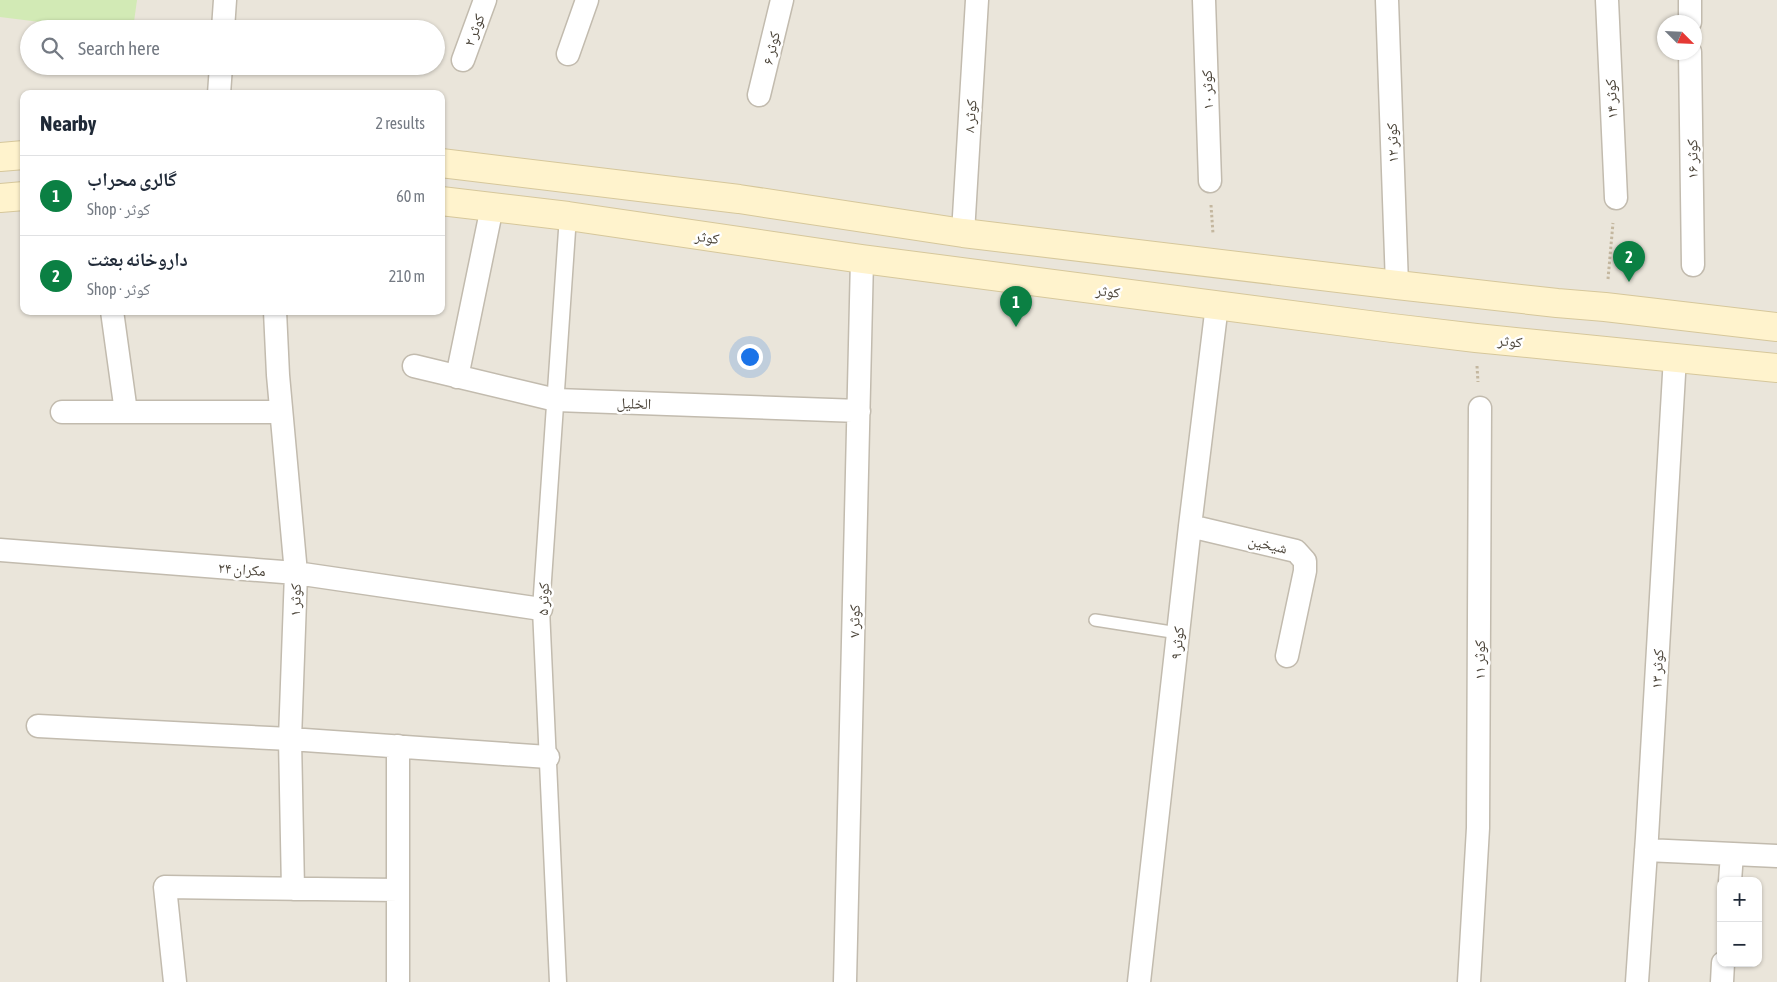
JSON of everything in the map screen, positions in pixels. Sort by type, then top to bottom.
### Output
[{"type":"main road","points":[[0,156],[20,155]]},
{"type":"main road","points":[[445,163],[739,199],[963,233],[1398,285],[1777,327]]},
{"type":"main road","points":[[0,198],[20,196]]},
{"type":"main road","name":"کوثر","points":[[445,201],[568,216],[862,259],[1476,338],[1777,368]]},
{"type":"street","points":[[224,20],[225,0]]},
{"type":"street","name":"کوثر ۲","points":[[462,60],[485,0]]},
{"type":"street","points":[[568,54],[587,0]]},
{"type":"street","name":"کوثر ۶","points":[[760,95],[782,0]]},
{"type":"street","name":"کوثر ۸","points":[[963,233],[977,0]]},
{"type":"street","name":"کوثر ۱۰","points":[[1204,0],[1210,181]]},
{"type":"street","name":"کوثر ۱۲","points":[[1387,0],[1398,285]]},
{"type":"street","name":"کوثر ۱۴","points":[[1606,0],[1616,198]]},
{"type":"street","points":[[1690,0],[1690,15]]},
{"type":"street","name":"کوثر ۱۶","points":[[1690,60],[1693,265]]},
{"type":"street","points":[[219,90],[220,75]]},
{"type":"street","points":[[458,377],[492,207]]},
{"type":"street","name":"کوثر ۵","points":[[558,982],[541,609],[568,216]]},
{"type":"street","name":"کوثر ۷","points":[[845,982],[862,259]]},
{"type":"street","name":"کوثر ۹","points":[[1139,982],[1190,526],[1217,305]]},
{"type":"street","points":[[113,315],[126,412]]},
{"type":"street","name":"کوثر ۱","points":[[275,315],[281,412],[296,573],[290,739],[293,889]]},
{"type":"street","name":"کوثر ۱۳","points":[[1637,982],[1675,357]]},
{"type":"street","name":"الخلیل","points":[[414,366],[556,400],[859,411]]},
{"type":"street","name":"کوثر ۱۱","points":[[1469,982],[1478,828],[1480,408]]},
{"type":"street","points":[[62,412],[281,412]]},
{"type":"street","name":"شیخین","points":[[1190,526],[1296,551],[1305,561],[1305,571],[1288,656]]},
{"type":"street","name":"مکران ۲۴","points":[[0,550],[296,573],[541,609]]},
{"type":"street","points":[[38,726],[290,739],[548,757]]},
{"type":"street","points":[[398,746],[398,982]]},
{"type":"street","points":[[1646,850],[1777,856]]},
{"type":"street","points":[[1730,877],[1732,854]]},
{"type":"street","points":[[175,982],[165,887],[398,890]]},
{"type":"street","points":[[1722,982],[1723,967]]},
{"type":"lane","points":[[1095,620],[1178,633]]},
{"type":"path","points":[[1210,181],[1214,262]]},
{"type":"path","points":[[1605,307],[1616,198]]},
{"type":"path","points":[[1476,338],[1480,408]]},
{"type":"shaded area","points":[[0,0],[1777,0],[1777,982],[0,982]]},
{"type":"green space","points":[[0,0],[137,0],[134,20],[24,20],[0,17]]},
{"type":"place","name":"داروخانه بعثت","points":[[1629,282]]},
{"type":"place","name":"گالری محراب","points":[[1016,327]]}]
